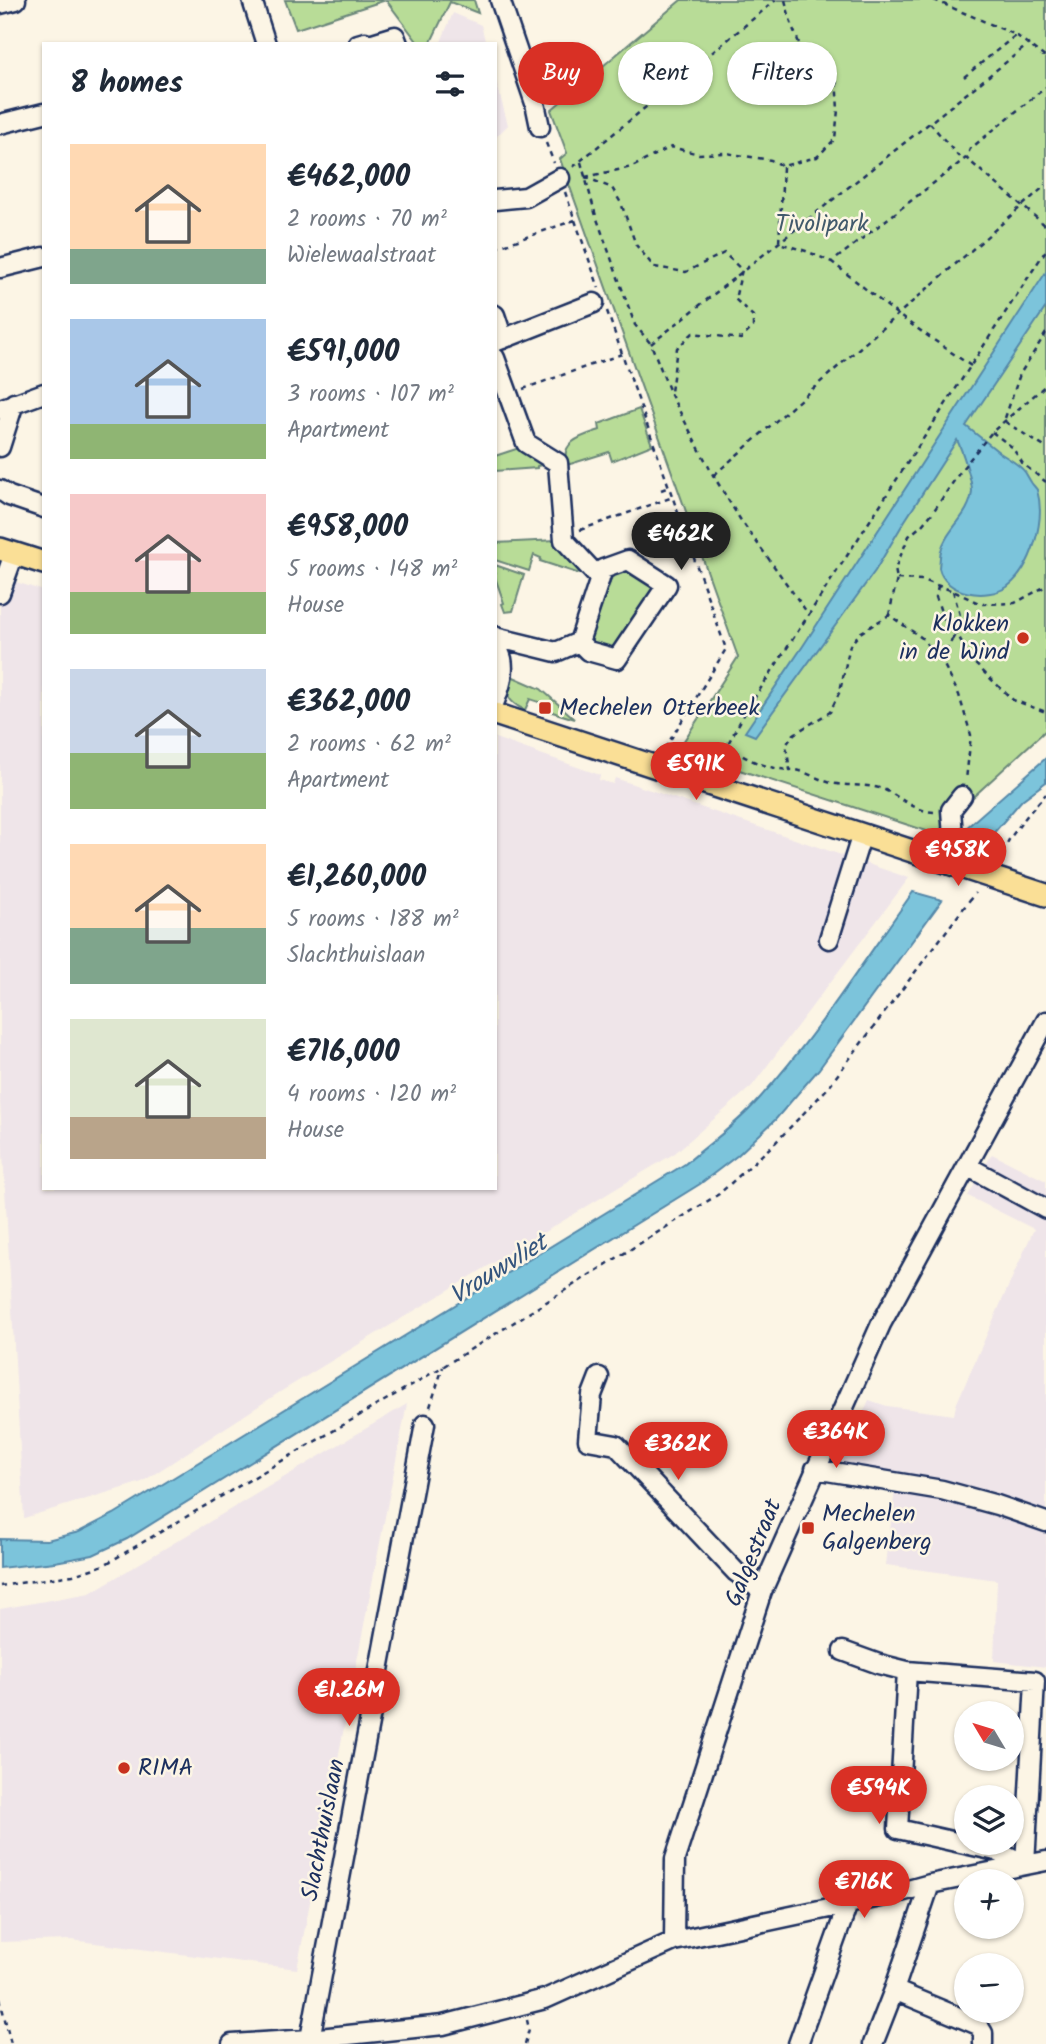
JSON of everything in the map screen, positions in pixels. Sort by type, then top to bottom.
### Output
[{"type":"main road","points":[[7,551],[42,563]]},
{"type":"main road","points":[[497,715],[1046,895]]},
{"type":"street","points":[[0,4],[16,0]]},
{"type":"street","points":[[252,0],[265,42]]},
{"type":"street","points":[[500,0],[535,103],[540,127]]},
{"type":"street","points":[[376,42],[396,36],[398,42]]},
{"type":"street","points":[[0,124],[42,114]]},
{"type":"street","points":[[497,200],[526,197],[560,178]]},
{"type":"street","points":[[0,268],[42,258]]},
{"type":"street","points":[[499,341],[601,304]]},
{"type":"street","points":[[497,364],[526,443],[558,463],[564,540],[600,579]]},
{"type":"street","points":[[0,447],[7,406],[42,394]]},
{"type":"street","points":[[0,490],[9,496],[42,507]]},
{"type":"street","points":[[0,593],[7,551]]},
{"type":"street","points":[[497,637],[556,652],[579,642],[603,569],[628,560],[667,585],[617,659],[588,651],[579,642]]},
{"type":"street","points":[[497,648],[502,657],[503,670],[497,693]]},
{"type":"street","points":[[941,860],[953,836],[956,803]]},
{"type":"street","points":[[829,939],[862,834]]},
{"type":"street","name":"Galgestraat","points":[[674,1941],[676,1860],[762,1591],[881,1324],[1046,1020]]},
{"type":"street","points":[[967,1166],[1046,1209]]},
{"type":"street","points":[[599,1377],[592,1395],[588,1440],[616,1445],[736,1572],[762,1591]]},
{"type":"street","name":"Slachthuislaan","points":[[310,2039],[425,1424]]},
{"type":"street","points":[[816,1469],[942,1490],[1046,1522]]},
{"type":"street","points":[[843,1651],[907,1671],[1035,1681],[1025,1864]]},
{"type":"street","points":[[907,1671],[898,1829],[986,1848],[1025,1864]]},
{"type":"street","points":[[232,2044],[443,2025],[545,2000],[674,1941],[1046,1861]]},
{"type":"street","points":[[873,2044],[930,1884]]},
{"type":"street","points":[[798,2044],[848,1904]]},
{"type":"street","points":[[894,1990],[978,2025],[983,2033],[983,2044]]},
{"type":"path","points":[[776,0],[581,162],[596,216],[635,325],[651,344],[671,396],[713,475],[740,519],[809,615]]},
{"type":"path","points":[[585,177],[632,167],[671,146],[699,154],[726,153],[771,160],[783,166],[817,157],[835,139],[838,110],[836,77],[799,43],[785,0]]},
{"type":"path","points":[[934,0],[1016,35],[1046,58]]},
{"type":"path","points":[[964,77],[1016,35]]},
{"type":"path","points":[[651,344],[1029,44]]},
{"type":"path","points":[[832,262],[966,158],[970,149],[1046,88]]},
{"type":"path","points":[[930,123],[958,156],[966,158],[1046,226]]},
{"type":"path","points":[[540,127],[726,649],[654,766]]},
{"type":"path","points":[[779,243],[783,166]]},
{"type":"path","points":[[585,177],[612,188],[621,203],[636,245],[654,267],[686,272],[724,253],[742,270]]},
{"type":"path","points":[[713,475],[1046,185]]},
{"type":"path","points":[[497,247],[575,220]]},
{"type":"path","points":[[779,243],[832,262],[898,315],[971,366]]},
{"type":"path","points":[[706,784],[746,711],[1046,250]]},
{"type":"path","points":[[671,396],[677,348],[693,333],[741,339],[753,327],[753,316],[735,299],[742,270]]},
{"type":"path","points":[[1004,421],[1020,374],[1046,334]]},
{"type":"path","points":[[508,394],[622,354]]},
{"type":"path","points":[[790,770],[786,745],[794,734],[830,712],[841,691],[850,645],[860,633],[889,615],[897,579],[895,569],[909,536],[933,512],[962,469],[992,432],[1046,385]]},
{"type":"path","points":[[1004,421],[1046,448]]},
{"type":"path","points":[[992,432],[1012,447],[1023,464],[1046,482]]},
{"type":"path","points":[[661,490],[669,487]]},
{"type":"path","points":[[564,536],[673,497]]},
{"type":"path","points":[[897,579],[923,580],[981,604],[1015,603],[1046,586]]},
{"type":"path","points":[[938,586],[936,597],[943,618],[959,636],[970,659],[1013,700],[1046,712]]},
{"type":"path","points":[[940,660],[962,622],[953,591]]},
{"type":"path","points":[[726,745],[740,755],[763,765],[778,769],[797,769],[814,778],[847,786],[883,789],[917,810],[931,812],[956,803],[967,775],[971,735],[959,695],[940,660],[922,638],[889,615]]},
{"type":"path","points":[[0,1586],[73,1576],[104,1565],[444,1366],[719,1194],[774,1144],[826,1090],[988,875],[1010,838],[1046,794]]},
{"type":"path","points":[[425,1424],[444,1366]]},
{"type":"path","points":[[0,1999],[11,2044]]},
{"type":"path","points":[[524,2005],[529,2029],[525,2044]]},
{"type":"shaded area","points":[[453,13],[481,25],[485,42],[441,42]]},
{"type":"shaded area","points":[[497,84],[508,125],[497,136]]},
{"type":"shaded area","points":[[0,577],[42,590],[42,1190],[497,1190],[497,739],[600,775],[599,780],[613,784],[615,778],[909,878],[752,1086],[675,1153],[280,1392],[142,1482],[24,1518],[0,1102]]},
{"type":"shaded area","points":[[992,1154],[1046,1181],[1046,1667],[994,1661],[997,1580],[886,1565],[895,1489],[838,1465],[869,1400],[887,1406],[954,1415],[956,1405],[1034,1229],[968,1196]]},
{"type":"shaded area","points":[[407,1404],[297,1969],[71,1940],[0,1942],[0,1609],[90,1593]]},
{"type":"green space","points":[[285,0],[386,0],[296,29]]},
{"type":"green space","points":[[386,0],[474,0],[478,13],[450,2],[431,42],[418,42]]},
{"type":"green space","name":"Tivolipark","points":[[681,0],[1046,0],[1046,730],[936,834],[678,750],[738,657],[560,159],[567,153],[551,110],[557,105],[604,105],[604,65],[618,53],[618,105],[713,105],[713,42],[631,42]]},
{"type":"green space","points":[[639,409],[652,445],[612,461],[609,452],[567,465],[566,451],[574,441],[600,430],[599,424]]},
{"type":"green space","points":[[519,448],[548,464],[537,468],[497,471],[497,455]]},
{"type":"green space","points":[[557,540],[589,577],[540,561],[541,558],[534,555],[529,571],[497,561],[497,543]]},
{"type":"green space","points":[[497,566],[524,575],[513,611],[505,612],[497,583]]},
{"type":"green space","points":[[627,569],[655,587],[613,649],[592,643],[590,639],[613,574]]},
{"type":"green space","points":[[509,675],[541,689],[575,719],[546,710],[548,705],[530,699],[525,710],[519,707],[509,697]]},
{"type":"water","points":[[1046,272],[1046,307],[966,426],[1020,466],[1037,490],[1040,515],[1038,529],[1024,568],[1007,587],[989,593],[978,594],[958,589],[943,577],[939,568],[942,548],[966,509],[972,491],[957,440],[875,571],[755,736],[745,732],[803,646]]},
{"type":"water","points":[[1046,758],[1046,782],[1022,800],[991,836],[966,828]]},
{"type":"water","points":[[913,892],[942,900],[819,1069],[775,1120],[738,1155],[700,1184],[127,1539],[93,1555],[0,1568],[0,1539],[47,1540],[79,1532],[114,1514],[685,1164],[741,1117],[779,1076]]},
{"type":"place","name":"Klokken in de Wind","points":[[1023,638]]},
{"type":"place","name":"Mechelen Otterbeek","points":[[545,708]]},
{"type":"place","name":"Mechelen Galgenberg","points":[[808,1528]]},
{"type":"place","name":"RIMA","points":[[124,1768]]},
{"type":"water label","name":"Vrouwvliet","points":[[499,1270]]}]
